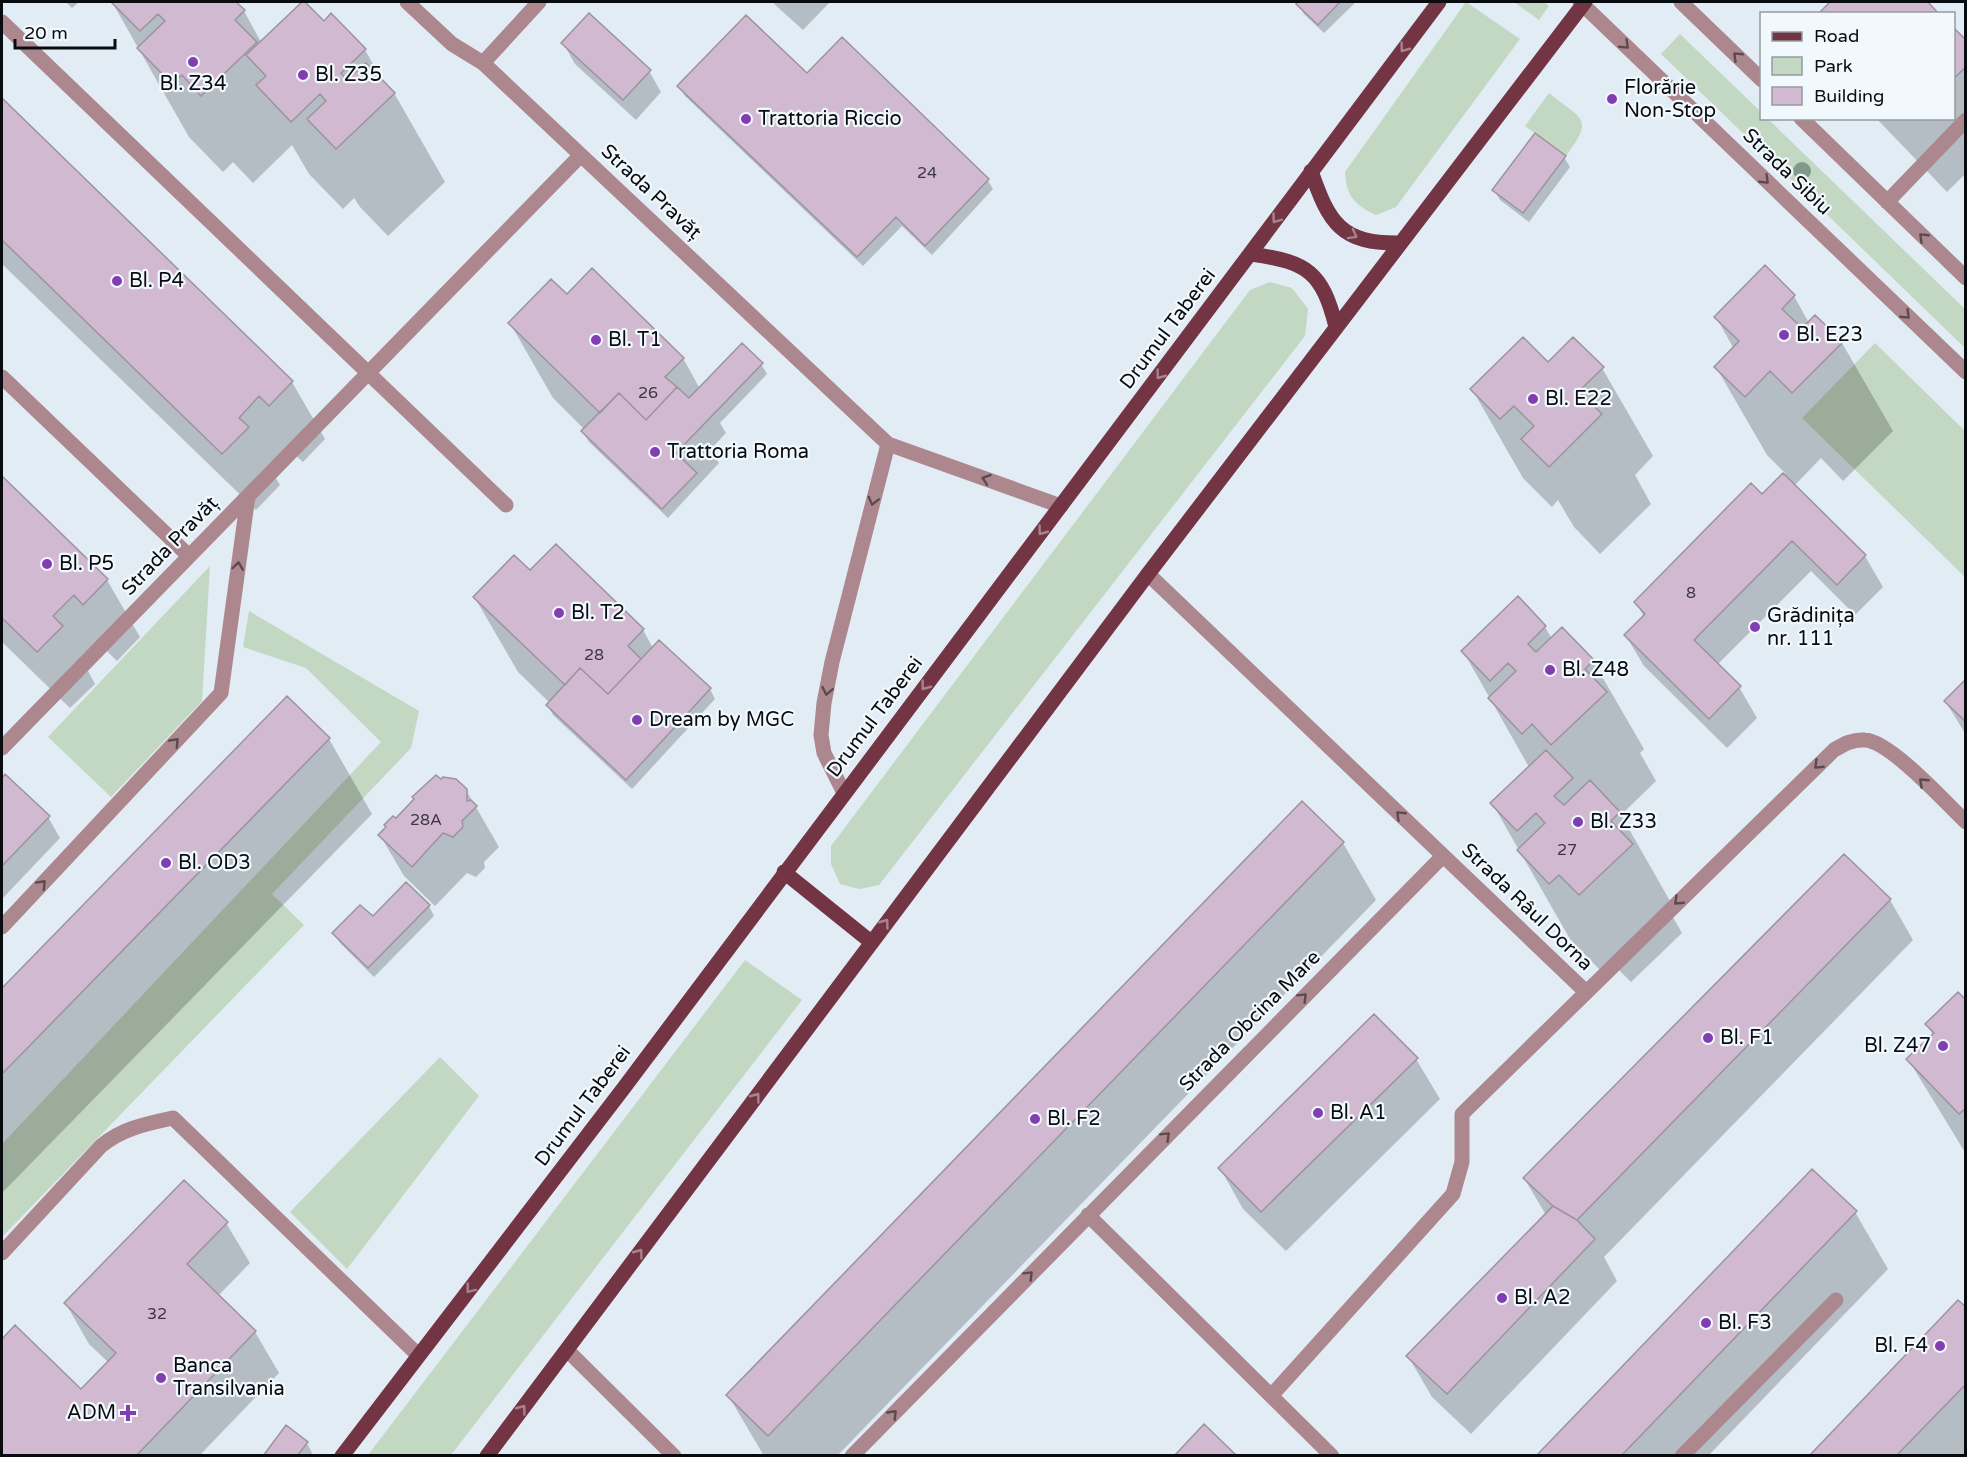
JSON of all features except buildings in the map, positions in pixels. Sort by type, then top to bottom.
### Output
[{"type":"main road","name":"Drumul Taberei","points":[[342,1455],[582,1143],[1439,2]]},
{"type":"main road","points":[[487,1455],[1148,574],[1582,2]]},
{"type":"main road","points":[[1311,171],[1323,206],[1337,225],[1355,238],[1376,244],[1400,243]]},
{"type":"main road","points":[[1251,254],[1295,262],[1318,280],[1330,302],[1336,327]]},
{"type":"main road","points":[[784,872],[871,942]]},
{"type":"street","points":[[408,2],[452,44],[483,63],[581,155]]},
{"type":"street","points":[[483,63],[539,2]]},
{"type":"street","name":"Strada Sibiu","points":[[1582,2],[1965,372]]},
{"type":"street","points":[[1681,2],[1760,79]]},
{"type":"street","points":[[2,21],[506,505]]},
{"type":"street","points":[[1803,120],[1965,278]]},
{"type":"street","points":[[1887,202],[1965,120]]},
{"type":"street","name":"Strada Pravăț","points":[[2,748],[581,155],[888,444]]},
{"type":"street","points":[[2,377],[189,556]]},
{"type":"street","points":[[844,793],[824,753],[821,735],[823,714],[832,662],[888,444],[1061,506]]},
{"type":"street","points":[[2,927],[221,693],[248,496]]},
{"type":"street","name":"Strada Râul Dorna","points":[[1148,574],[1585,991],[1834,750],[1853,740],[1868,740],[1888,749],[1965,822]]},
{"type":"street","name":"Strada Obcina Mare","points":[[852,1455],[1443,856]]},
{"type":"street","points":[[1271,1396],[1453,1194],[1462,1162],[1462,1114],[1585,991]]},
{"type":"street","points":[[2,1252],[108,1140],[133,1127],[173,1118],[418,1355]]},
{"type":"street","points":[[1088,1215],[1332,1455]]},
{"type":"street","points":[[1682,1455],[1836,1300]]},
{"type":"street","points":[[567,1350],[674,1455]]},
{"type":"green space","points":[[1466,2],[1520,39],[1396,207],[1376,215],[1353,199],[1347,187],[1345,172]]},
{"type":"green space","points":[[1514,2],[1544,2],[1549,6],[1539,20]]},
{"type":"green space","points":[[1680,34],[1760,111],[1760,120],[1769,120],[1965,309],[1965,348],[1661,54]]},
{"type":"green space","points":[[1549,93],[1581,120],[1580,134],[1566,156],[1525,126]]},
{"type":"green space","points":[[1270,282],[1292,288],[1308,309],[1305,336],[879,885],[859,889],[840,884],[831,864],[831,846],[1250,290]]},
{"type":"green space","points":[[1875,343],[1965,431],[1965,577],[1802,418]]},
{"type":"green space","points":[[210,566],[202,701],[111,797],[48,737]]},
{"type":"green space","points":[[249,611],[419,711],[411,748],[272,894],[304,925],[2,1237],[2,1144],[381,742],[306,668],[243,647]]},
{"type":"green space","points":[[745,960],[802,1000],[451,1455],[368,1455]]},
{"type":"green space","points":[[440,1057],[479,1096],[347,1269],[290,1212]]},
{"type":"place","name":"Bl. Z34","points":[[193,62]]},
{"type":"place","name":"Bl. Z35","points":[[303,75]]},
{"type":"place","name":"Florărie Non-Stop","points":[[1612,99]]},
{"type":"place","name":"Trattoria Riccio","points":[[746,119]]},
{"type":"place","name":"Bl. P4","points":[[117,281]]},
{"type":"place","name":"Bl. E23","points":[[1784,335]]},
{"type":"place","name":"Bl. T1","points":[[596,340]]},
{"type":"place","name":"Bl. E22","points":[[1533,399]]},
{"type":"place","name":"Trattoria Roma","points":[[655,452]]},
{"type":"place","name":"Bl. P5","points":[[47,564]]},
{"type":"place","name":"Bl. T2","points":[[559,613]]},
{"type":"place","name":"Grădinița nr. 111","points":[[1755,627]]},
{"type":"place","name":"Bl. Z48","points":[[1550,670]]},
{"type":"place","name":"Dream by MGC","points":[[637,720]]},
{"type":"place","name":"Bl. Z33","points":[[1578,822]]},
{"type":"place","name":"Bl. OD3","points":[[166,863]]},
{"type":"place","name":"Bl. F1","points":[[1708,1038]]},
{"type":"place","name":"Bl. Z47","points":[[1943,1046]]},
{"type":"place","name":"Bl. A1","points":[[1318,1113]]},
{"type":"place","name":"Bl. F2","points":[[1035,1119]]},
{"type":"place","name":"Bl. A2","points":[[1502,1298]]},
{"type":"place","name":"Bl. F3","points":[[1706,1323]]},
{"type":"place","name":"Bl. F4","points":[[1940,1346]]},
{"type":"place","name":"Banca Transilvania","points":[[161,1378]]},
{"type":"place","name":"ADM","points":[[128,1413]]}]
